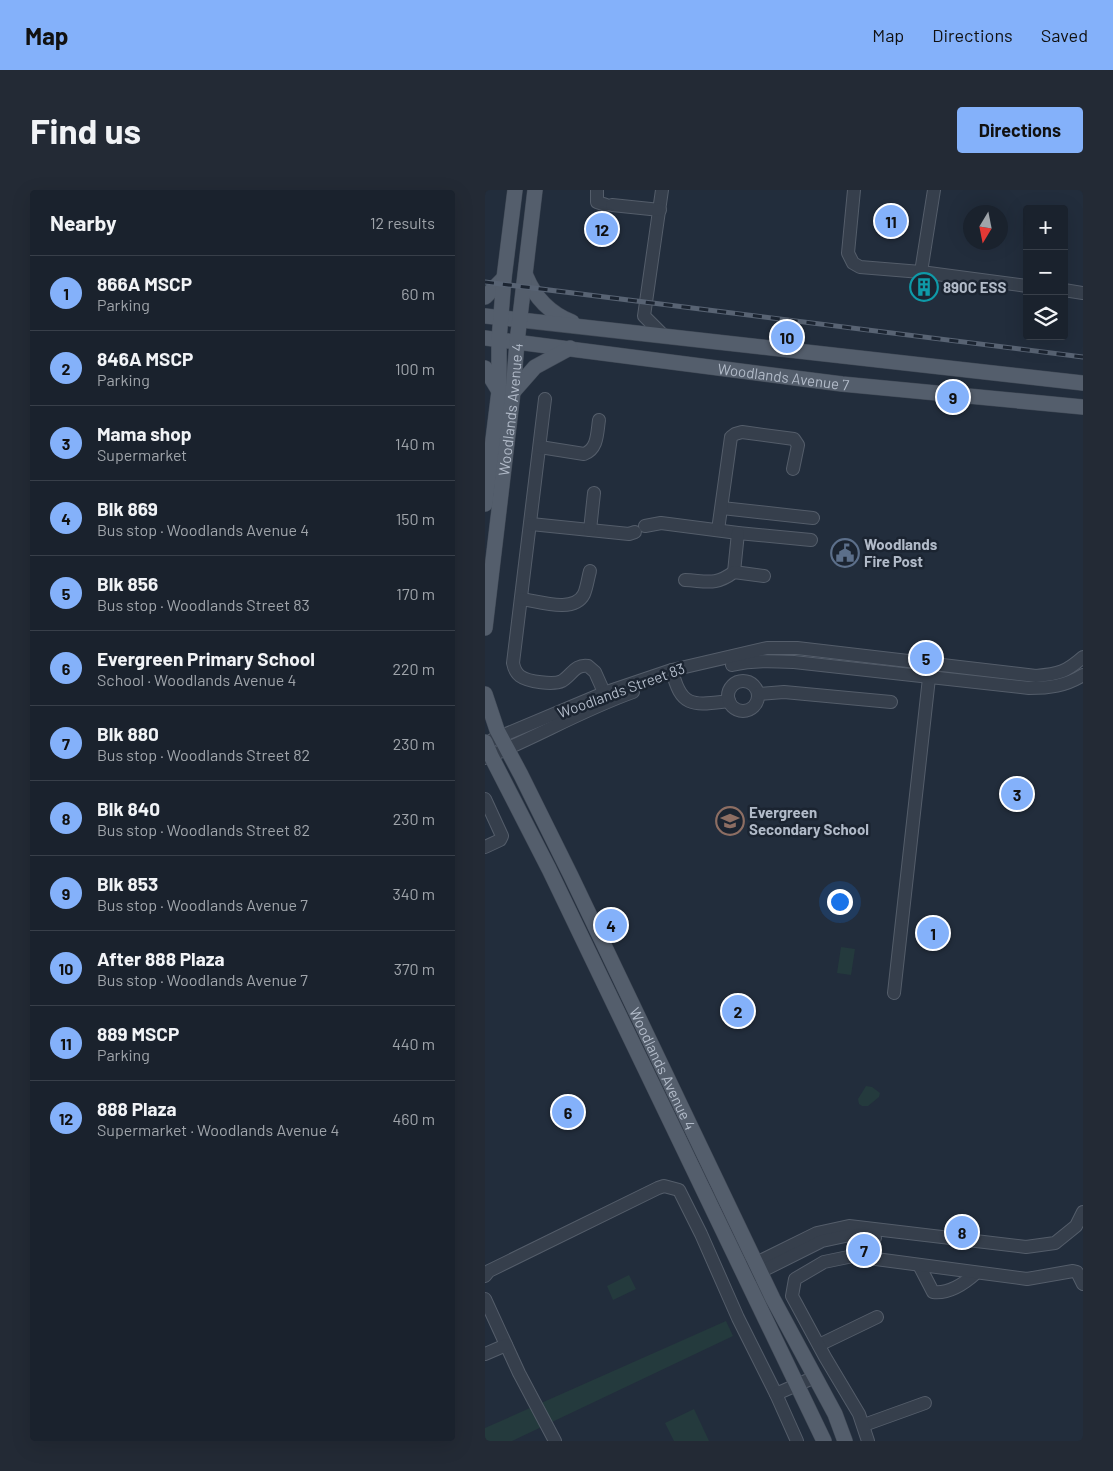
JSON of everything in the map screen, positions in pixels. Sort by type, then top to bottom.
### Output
[{"type":"main road","name":"Woodlands Avenue 4","points":[[485,628],[506,392],[492,339],[501,318],[515,190]]},
{"type":"main road","name":"Woodlands Avenue 4","points":[[485,504],[517,342],[535,190]]},
{"type":"main road","points":[[526,274],[531,289],[540,302],[549,310],[567,320],[586,327]]},
{"type":"main road","points":[[485,297],[504,278]]},
{"type":"main road","name":"Woodlands Avenue 7","points":[[485,316],[1083,384]]},
{"type":"main road","name":"Woodlands Avenue 7","points":[[492,339],[842,384],[1083,407]]},
{"type":"main road","points":[[485,368],[506,392],[535,367],[570,348]]},
{"type":"main road","name":"Woodlands Avenue 4","points":[[485,694],[492,720],[571,876],[773,1299],[835,1414],[845,1441]]},
{"type":"main road","name":"Woodlands Avenue 4","points":[[486,748],[549,869],[823,1441]]},
{"type":"street","points":[[597,190],[597,202],[660,210]]},
{"type":"street","points":[[662,190],[644,316],[663,335]]},
{"type":"street","points":[[853,190],[848,253],[853,263],[860,267],[921,272],[1023,285]]},
{"type":"street","points":[[921,272],[934,190]]},
{"type":"street","points":[[1068,291],[1083,293]]},
{"type":"street","points":[[545,399],[513,663],[517,672],[526,679],[554,683],[564,680],[579,667],[588,666],[595,672],[606,697]]},
{"type":"street","points":[[539,448],[584,454],[591,451],[595,447],[599,420]]},
{"type":"street","points":[[718,530],[731,436],[742,432],[794,439],[798,445],[793,469]]},
{"type":"street","points":[[590,530],[594,493]]},
{"type":"street","points":[[721,508],[813,518]]},
{"type":"street","points":[[531,524],[629,534],[661,523],[811,540]]},
{"type":"street","points":[[685,580],[715,582],[724,580],[734,572],[738,533]]},
{"type":"street","points":[[521,599],[567,606],[577,602],[583,595],[590,571]]},
{"type":"street","points":[[734,572],[764,576]]},
{"type":"street","name":"Woodlands Street 83","points":[[486,748],[504,743],[606,697],[673,674],[767,648],[797,648],[1029,688],[1053,688],[1073,682],[1083,675]]},
{"type":"street","points":[[794,662],[797,648]]},
{"type":"street","name":"Woodlands Street 83","points":[[673,674],[744,662],[794,662],[1036,676],[1057,674],[1073,666],[1083,656]]},
{"type":"street","points":[[894,993],[930,671]]},
{"type":"street","points":[[673,674],[681,694],[689,702],[699,705],[729,701]]},
{"type":"street","points":[[740,681],[750,682],[759,694],[757,704],[749,710],[739,711],[729,701],[728,696],[731,686],[740,681]]},
{"type":"street","points":[[759,694],[784,692],[891,702]]},
{"type":"street","points":[[485,799],[502,836],[500,840],[485,847]]},
{"type":"street","points":[[485,1276],[489,1271],[658,1188],[664,1186],[679,1190],[797,1441]]},
{"type":"street","points":[[759,1268],[817,1234],[849,1226],[1026,1247],[1055,1243],[1076,1226],[1083,1212]]},
{"type":"street","points":[[744,1274],[823,1241],[851,1235],[1034,1254],[1058,1250],[1083,1228]]},
{"type":"street","points":[[868,1441],[864,1426],[792,1296],[795,1279],[824,1262],[853,1256],[1027,1280],[1073,1271],[1077,1272],[1083,1284]]},
{"type":"street","points":[[919,1265],[933,1292],[938,1293],[961,1285],[976,1273]]},
{"type":"street","points":[[485,1300],[555,1441]]},
{"type":"street","points":[[819,1345],[877,1317]]},
{"type":"street","points":[[485,1354],[506,1345]]},
{"type":"street","points":[[776,1394],[815,1377]]},
{"type":"street","points":[[864,1426],[925,1403]]},
{"type":"green space","points":[[841,947],[855,949],[851,975],[837,973]]},
{"type":"green space","points":[[866,1086],[872,1087],[880,1093],[879,1097],[868,1106],[862,1106],[859,1104],[858,1099]]},
{"type":"green space","points":[[629,1275],[636,1289],[613,1300],[607,1286]]},
{"type":"green space","points":[[726,1321],[733,1336],[512,1441],[485,1441],[485,1428]]},
{"type":"green space","points":[[694,1409],[709,1441],[674,1441],[665,1423]]},
{"type":"railway","points":[[485,282],[1083,357]]},
{"type":"place","name":"889 MSCP","points":[[891,221]]},
{"type":"place","name":"888 Plaza","points":[[602,229]]},
{"type":"place","name":"890C ESS","points":[[924,287]]},
{"type":"place","name":"After 888 Plaza","points":[[787,337]]},
{"type":"place","name":"Blk 853","points":[[953,397]]},
{"type":"place","name":"Woodlands Fire Post","points":[[845,553]]},
{"type":"place","name":"Blk 856","points":[[926,658]]},
{"type":"place","name":"Mama shop","points":[[1017,794]]},
{"type":"place","name":"Evergreen Secondary School","points":[[730,821]]},
{"type":"place","name":"Blk 869","points":[[611,925]]},
{"type":"place","name":"866A MSCP","points":[[933,933]]},
{"type":"place","name":"846A MSCP","points":[[738,1011]]},
{"type":"place","name":"Evergreen Primary School","points":[[568,1112]]},
{"type":"place","name":"Blk 840","points":[[962,1232]]},
{"type":"place","name":"Blk 880","points":[[864,1250]]}]
